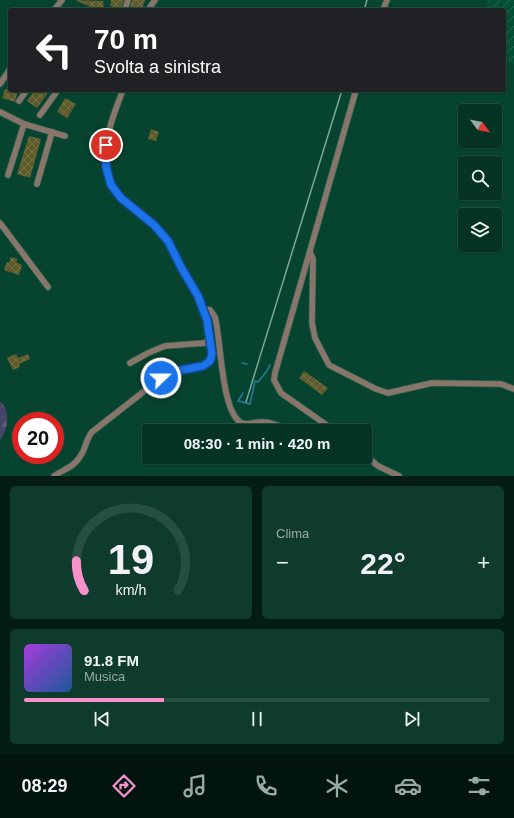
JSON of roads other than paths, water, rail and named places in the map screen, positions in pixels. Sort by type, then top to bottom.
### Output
[{"type":"street","points":[[56,8],[62,0]]},
{"type":"street","points":[[0,84],[8,73]]},
{"type":"street","points":[[19,101],[26,92]]},
{"type":"street","points":[[40,115],[57,92]]},
{"type":"street","points":[[54,476],[75,464],[82,454],[87,439],[92,432],[148,386],[169,373],[203,366],[212,356],[210,337],[204,309],[166,238],[121,198],[111,185],[106,162],[108,136],[122,92]]},
{"type":"street","points":[[325,424],[281,393],[274,380],[355,92]]},
{"type":"street","points":[[0,112],[24,124],[65,136]]},
{"type":"street","points":[[8,175],[24,124]]},
{"type":"street","points":[[37,184],[52,132]]},
{"type":"street","points":[[0,222],[48,287]]},
{"type":"street","points":[[310,251],[313,259],[312,323],[315,338],[329,365],[376,389],[388,392],[432,383],[500,384],[514,389]]},
{"type":"street","points":[[204,309],[210,310],[215,317],[227,396],[235,416],[244,424],[263,422],[269,424]]},
{"type":"street","points":[[130,363],[161,347],[176,344],[206,343],[210,337]]},
{"type":"street","points":[[372,461],[378,466],[399,476]]},
{"type":"waterway","points":[[242,363],[247,364]]},
{"type":"waterway","points":[[243,393],[238,401],[250,404],[255,381],[258,382],[270,365]]},
{"type":"railway","points":[[365,8],[367,0]]},
{"type":"railway","points":[[246,402],[341,92]]}]
